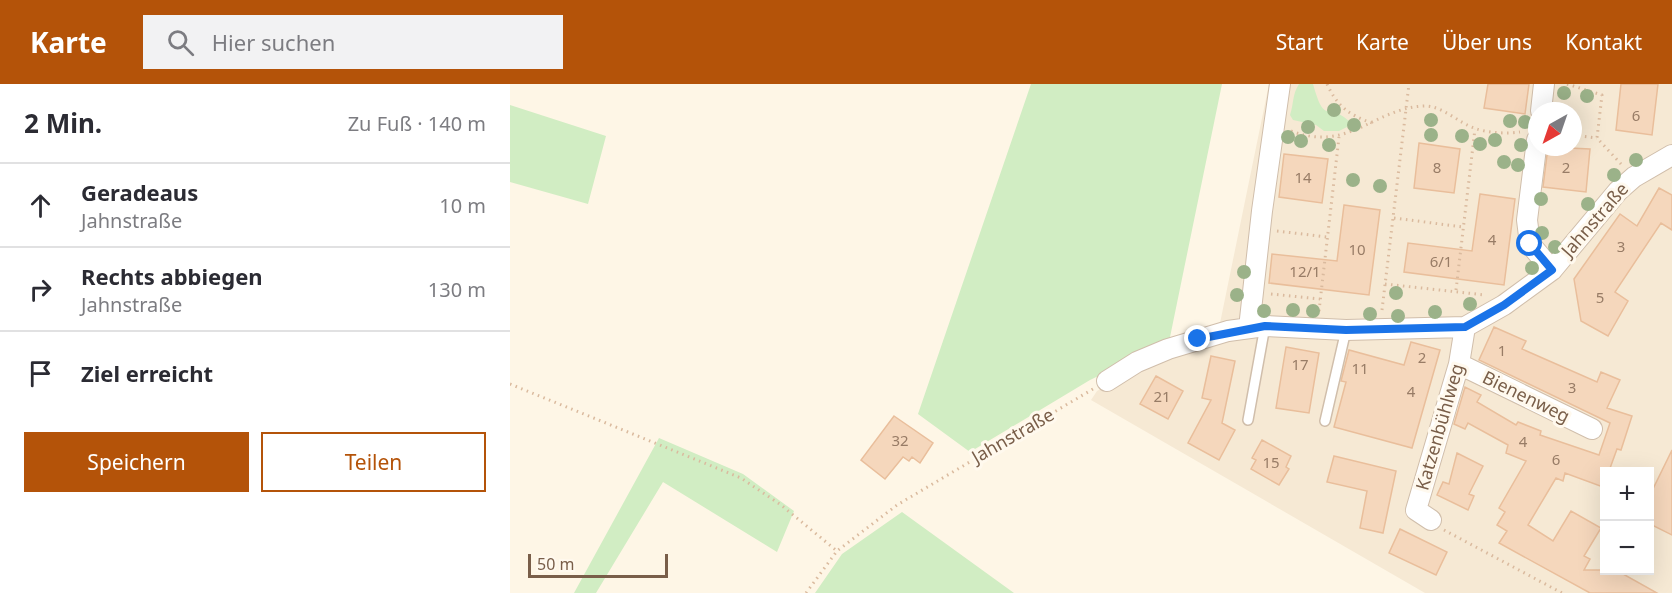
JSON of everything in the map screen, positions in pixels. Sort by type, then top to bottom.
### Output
[{"type":"street","points":[[1257,327],[1273,124],[1280,84]]},
{"type":"street","points":[[1542,102],[1544,84]]},
{"type":"street","name":"Jahnstraße","points":[[1107,381],[1137,362],[1168,349],[1218,333],[1257,327],[1346,330],[1465,327],[1504,305],[1552,270],[1582,231],[1634,177],[1672,155]]},
{"type":"street","name":"Jahnstraße","points":[[1532,156],[1527,220],[1530,244],[1552,270]]},
{"type":"street","name":"Katzenbühlweg","points":[[1431,520],[1416,510],[1459,364],[1465,327]]},
{"type":"street","name":"Bienenweg","points":[[1459,364],[1592,429]]},
{"type":"lane","points":[[1248,420],[1257,327]]},
{"type":"lane","points":[[1325,421],[1346,330]]},
{"type":"path","points":[[1327,84],[1335,101],[1351,115],[1372,123]]},
{"type":"path","points":[[1380,330],[1409,84]]},
{"type":"path","points":[[1567,84],[1602,95],[1597,138]]},
{"type":"path","points":[[1273,124],[1297,133],[1339,137],[1406,110],[1426,105],[1475,129],[1528,135]]},
{"type":"path","points":[[1456,290],[1475,129]]},
{"type":"path","points":[[1582,136],[1597,138],[1634,177]]},
{"type":"path","points":[[1317,328],[1339,137]]},
{"type":"path","points":[[1393,218],[1463,226]]},
{"type":"path","points":[[1273,230],[1328,238]]},
{"type":"path","points":[[1385,284],[1456,290],[1496,297],[1504,305]]},
{"type":"path","points":[[1270,294],[1320,300]]},
{"type":"path","name":"Jahnstraße","points":[[806,593],[837,551],[926,487],[1107,381]]},
{"type":"path","points":[[510,384],[741,478],[781,505],[837,551]]},
{"type":"path","points":[[1431,520],[1446,532],[1562,593]]},
{"type":"shaded area","points":[[1269,84],[1672,84],[1672,593],[1425,593],[1091,400],[1097,391],[1168,349],[1218,333]]},
{"type":"green space","points":[[1031,84],[1222,84],[1169,342],[1090,380],[970,452],[918,414]]},
{"type":"green space","points":[[1299,84],[1313,84],[1324,109],[1342,115],[1349,121],[1347,127],[1339,131],[1324,131],[1316,125],[1293,120],[1290,115]]},
{"type":"green space","points":[[510,105],[606,136],[588,204],[510,182]]},
{"type":"green space","points":[[659,438],[743,474],[794,511],[777,552],[663,482],[596,593],[574,593]]},
{"type":"green space","points":[[902,512],[1014,593],[815,593],[842,554]]},
{"type":"building","points":[[1488,84],[1529,84],[1525,114],[1484,108]]},
{"type":"building","points":[[1621,84],[1658,84],[1652,135],[1616,130]]},
{"type":"building","points":[[1419,143],[1460,149],[1454,193],[1414,188]]},
{"type":"building","points":[[1582,149],[1590,149],[1586,192],[1543,187],[1547,156],[1582,156]]},
{"type":"building","points":[[1284,154],[1328,159],[1322,203],[1279,197]]},
{"type":"building","points":[[1659,188],[1672,195],[1672,230],[1661,223],[1615,292],[1628,301],[1608,336],[1581,321],[1574,279],[1620,214],[1637,226]]},
{"type":"building","points":[[1480,194],[1515,199],[1504,285],[1404,272],[1408,243],[1472,251]]},
{"type":"building","points":[[1344,205],[1380,210],[1369,295],[1269,283],[1272,254],[1337,261]]},
{"type":"building","points":[[1494,327],[1526,341],[1522,349],[1597,382],[1601,372],[1620,380],[1607,408],[1632,416],[1621,450],[1617,449],[1610,467],[1600,467],[1600,486],[1565,473],[1563,481],[1556,478],[1528,525],[1553,541],[1571,511],[1600,527],[1584,556],[1590,559],[1584,570],[1600,570],[1600,575],[1625,575],[1657,593],[1590,593],[1499,543],[1507,531],[1497,525],[1505,512],[1499,508],[1526,461],[1506,453],[1508,445],[1468,423],[1465,429],[1454,424],[1465,387],[1481,395],[1477,402],[1516,425],[1518,422],[1541,431],[1540,435],[1599,455],[1610,423],[1479,360]]},
{"type":"building","points":[[1411,342],[1440,350],[1412,448],[1334,427],[1346,382],[1341,381],[1349,350],[1404,365]]},
{"type":"building","points":[[1286,347],[1319,353],[1309,413],[1276,408]]},
{"type":"building","points":[[1211,356],[1235,361],[1222,423],[1235,430],[1219,460],[1188,443],[1211,400],[1202,398]]},
{"type":"building","points":[[1156,376],[1183,391],[1168,419],[1140,404]]},
{"type":"building","points":[[894,416],[933,443],[920,463],[912,457],[909,461],[903,457],[885,479],[861,460]]},
{"type":"building","points":[[1262,440],[1291,456],[1286,467],[1289,469],[1279,485],[1251,469],[1256,460],[1252,458]]},
{"type":"building","points":[[1672,450],[1672,535],[1654,526],[1654,487]]},
{"type":"building","points":[[1457,453],[1483,466],[1469,494],[1474,496],[1468,510],[1437,495],[1443,482],[1449,484]]},
{"type":"building","points":[[1334,456],[1396,471],[1383,533],[1360,528],[1367,491],[1327,482]]},
{"type":"building","points":[[1400,529],[1447,552],[1436,575],[1389,553]]},
{"type":"route","points":[[1198,339],[1228,331],[1265,326],[1346,330],[1465,327],[1504,305],[1552,270],[1530,244]]}]
